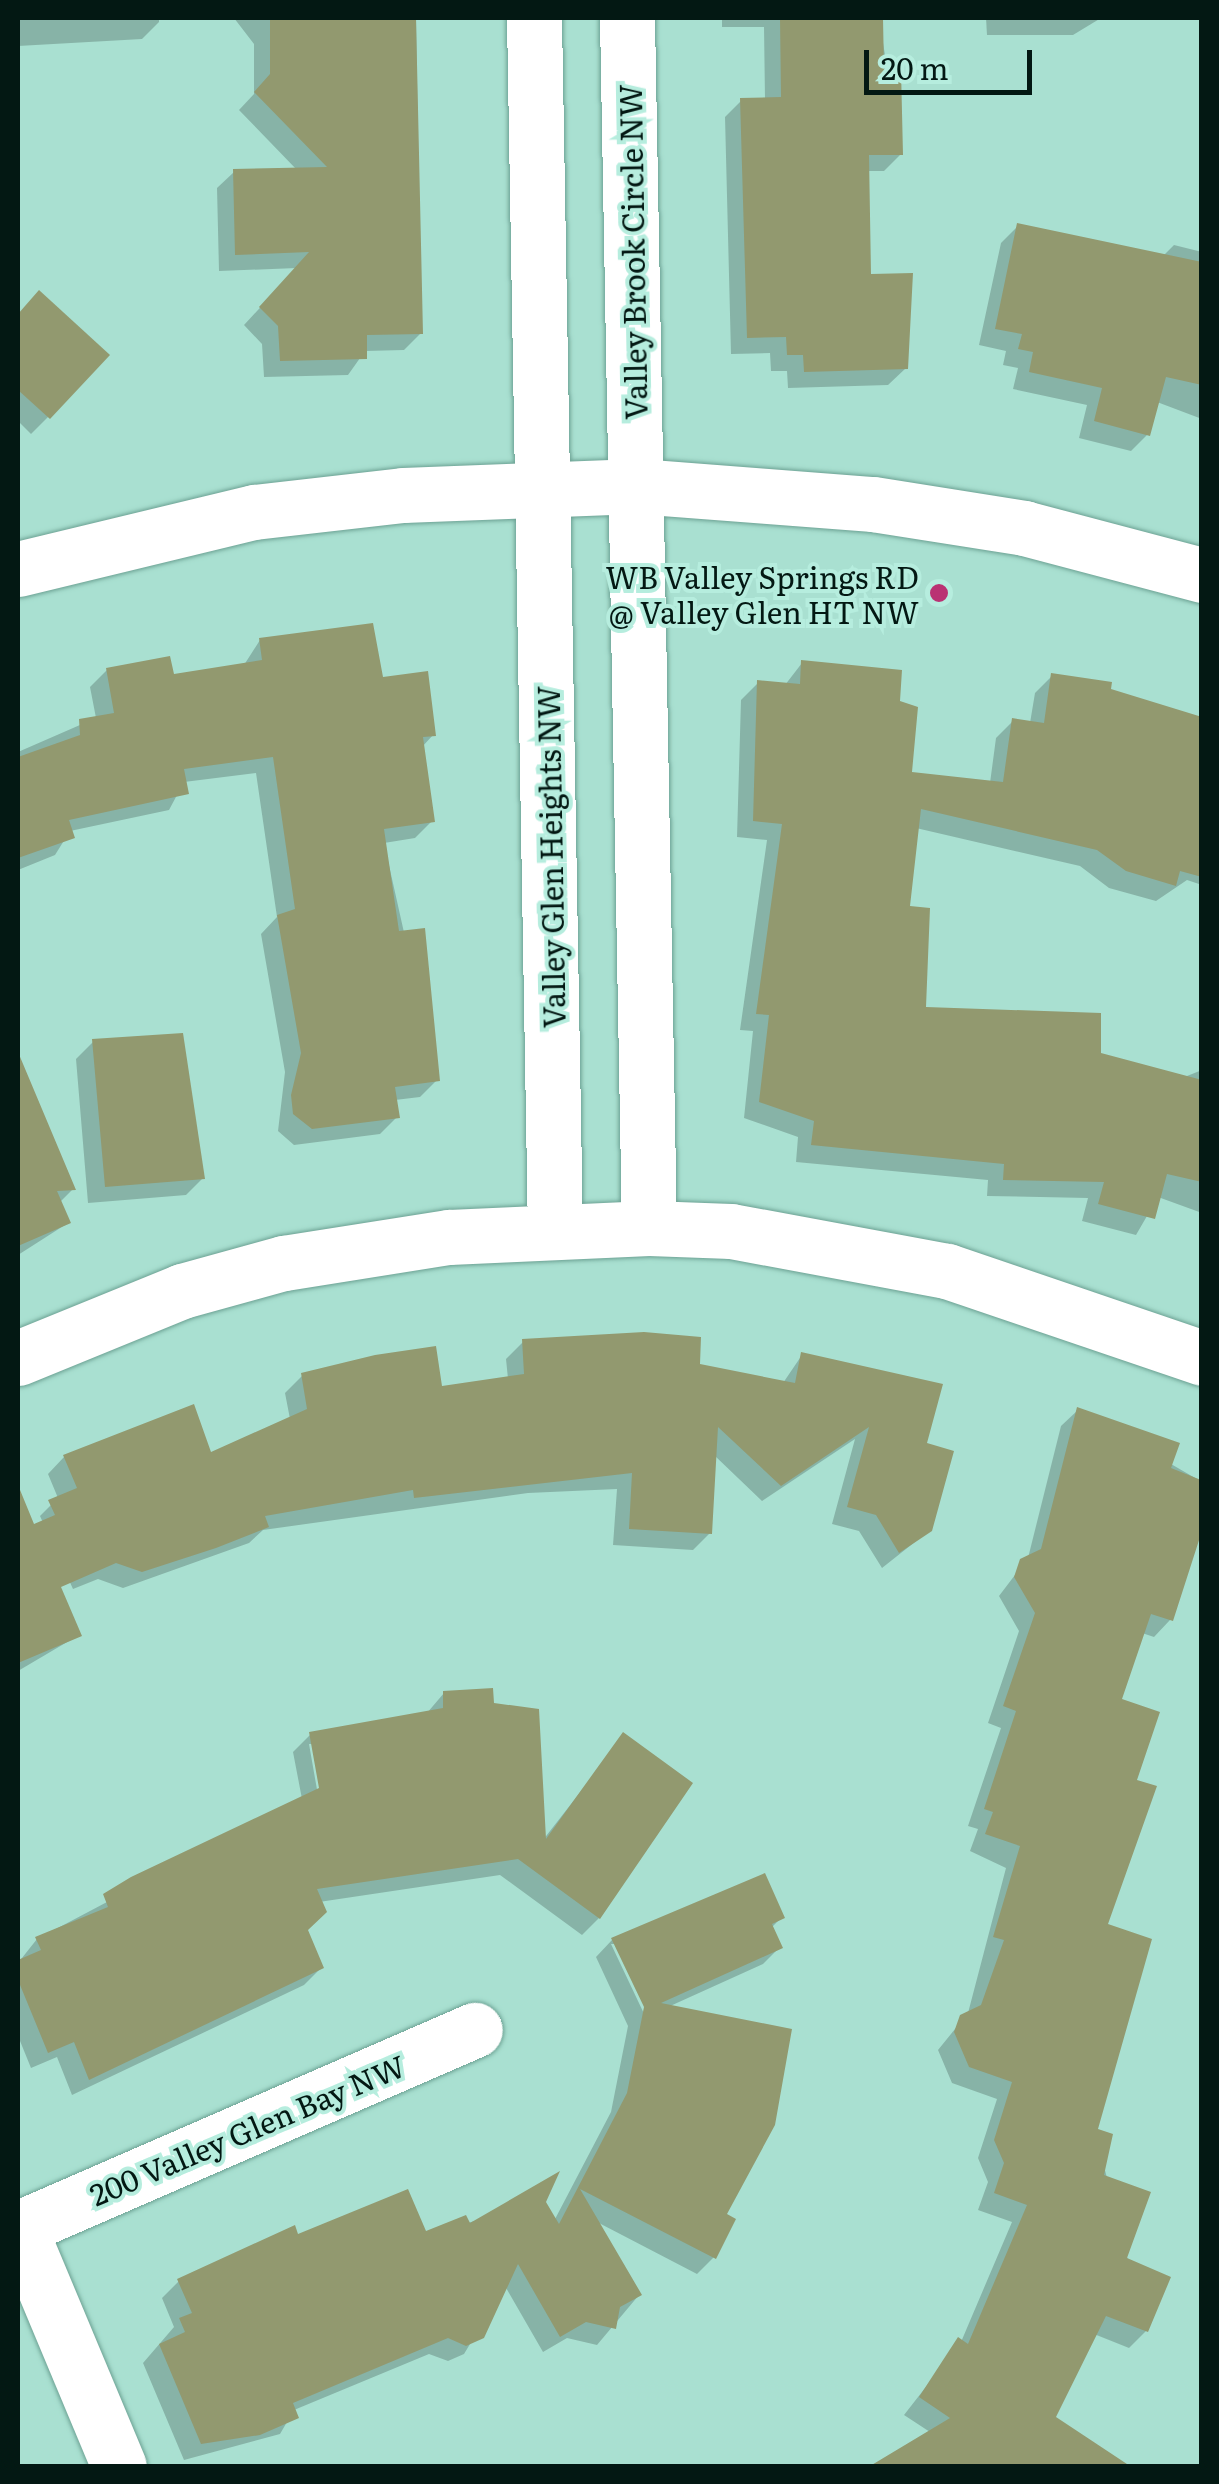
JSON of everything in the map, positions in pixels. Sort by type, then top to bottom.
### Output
[{"type":"street","points":[[534,18],[544,486]]},
{"type":"street","name":"Valley Brook Circle NW","points":[[627,18],[637,486]]},
{"type":"street","points":[[18,569],[254,512],[544,486],[637,486],[986,522],[1202,575]]},
{"type":"street","name":"Valley Glen Heights NW","points":[[544,486],[555,1228]]},
{"type":"street","points":[[637,486],[650,1228]]},
{"type":"street","points":[[18,1358],[182,1291],[284,1263],[555,1228],[731,1231],[947,1271],[1202,1358]]},
{"type":"street","name":"200 Valley Glen Bay NW","points":[[18,2227],[475,2030]]},
{"type":"street","points":[[18,2227],[119,2466]]},
{"type":"building","points":[[270,18],[416,18],[423,334],[367,335],[367,359],[280,361],[278,326],[259,307],[309,252],[235,255],[233,169],[327,167],[254,92],[270,74]]},
{"type":"building","points":[[780,18],[883,18],[884,70],[901,69],[903,155],[869,155],[871,274],[913,273],[908,369],[804,372],[803,355],[787,355],[786,337],[747,338],[740,98],[781,97]]},
{"type":"building","points":[[1017,223],[1202,262],[1202,385],[1166,377],[1150,436],[1094,421],[1102,388],[1029,372],[1033,352],[1018,349],[1022,334],[995,329]]},
{"type":"building","points":[[39,290],[110,355],[50,419],[18,390],[18,314]]},
{"type":"building","points":[[373,623],[383,677],[428,671],[436,736],[423,737],[435,822],[384,829],[399,931],[425,928],[440,1081],[395,1087],[400,1118],[312,1129],[293,1114],[291,1095],[301,1053],[277,915],[295,909],[273,757],[184,769],[189,794],[69,820],[75,838],[18,858],[18,757],[80,735],[79,719],[114,713],[106,668],[170,656],[174,674],[262,660],[259,638]]},
{"type":"building","points":[[801,660],[902,670],[900,701],[918,707],[912,772],[1003,782],[1012,718],[1044,723],[1051,673],[1112,682],[1111,689],[1202,717],[1202,877],[1180,871],[1176,886],[1126,871],[1097,850],[921,809],[910,906],[930,908],[926,1007],[1101,1013],[1101,1053],[1202,1080],[1202,1182],[1167,1174],[1155,1219],[1098,1204],[1104,1182],[1003,1180],[1004,1164],[811,1145],[814,1121],[759,1102],[769,1015],[756,1014],[782,824],[753,821],[757,680],[800,684]]},
{"type":"building","points":[[183,1033],[205,1179],[105,1187],[92,1039]]},
{"type":"building","points":[[18,1052],[76,1190],[57,1191],[71,1223],[18,1246]]},
{"type":"building","points":[[644,1332],[701,1337],[700,1364],[795,1383],[801,1352],[943,1384],[927,1443],[954,1451],[932,1531],[899,1553],[876,1515],[847,1507],[869,1427],[781,1486],[718,1427],[712,1534],[629,1529],[632,1473],[414,1498],[413,1490],[265,1516],[269,1527],[216,1548],[142,1572],[116,1563],[61,1587],[82,1636],[18,1663],[18,1485],[34,1524],[55,1515],[48,1500],[77,1488],[63,1455],[194,1404],[211,1452],[307,1409],[301,1373],[375,1355],[436,1346],[442,1386],[524,1374],[522,1339]]},
{"type":"building","points":[[1077,1407],[1180,1443],[1171,1468],[1201,1480],[1201,1534],[1173,1621],[1151,1614],[1122,1699],[1160,1712],[1137,1780],[1157,1786],[1108,1924],[1152,1939],[1098,2129],[1113,2134],[1104,2175],[1151,2192],[1127,2258],[1171,2277],[1148,2332],[1106,2316],[1056,2417],[1130,2466],[870,2466],[950,2418],[919,2397],[958,2337],[968,2344],[1027,2205],[994,2193],[1004,2163],[994,2140],[1012,2082],[969,2067],[954,2032],[960,2015],[981,2005],[1004,1940],[993,1937],[1020,1846],[985,1834],[993,1812],[984,1809],[1016,1711],[1003,1706],[1035,1613],[1014,1577],[1020,1559],[1041,1549]]},
{"type":"building","points":[[493,1688],[494,1703],[539,1709],[546,1839],[623,1732],[693,1783],[600,1919],[518,1859],[317,1889],[327,1912],[308,1930],[324,1968],[89,2080],[74,2042],[48,2053],[18,1980],[18,1960],[41,1950],[35,1937],[108,1907],[103,1894],[131,1877],[319,1788],[309,1732],[443,1708],[443,1691]]},
{"type":"building","points":[[765,1873],[785,1918],[772,1924],[783,1948],[661,2003],[792,2029],[775,2125],[727,2214],[736,2219],[716,2259],[580,2189],[642,2295],[620,2307],[616,2329],[586,2322],[560,2337],[518,2264],[484,2338],[466,2346],[448,2338],[293,2403],[299,2418],[260,2435],[201,2444],[159,2344],[185,2332],[179,2318],[192,2313],[177,2279],[295,2225],[298,2234],[408,2189],[426,2231],[466,2215],[470,2223],[560,2171],[546,2202],[559,2224],[627,2093],[644,2007],[611,1938]]},
{"type":"place","name":"WB Valley Springs RD @ Valley Glen HT NW","points":[[939,593]]}]
